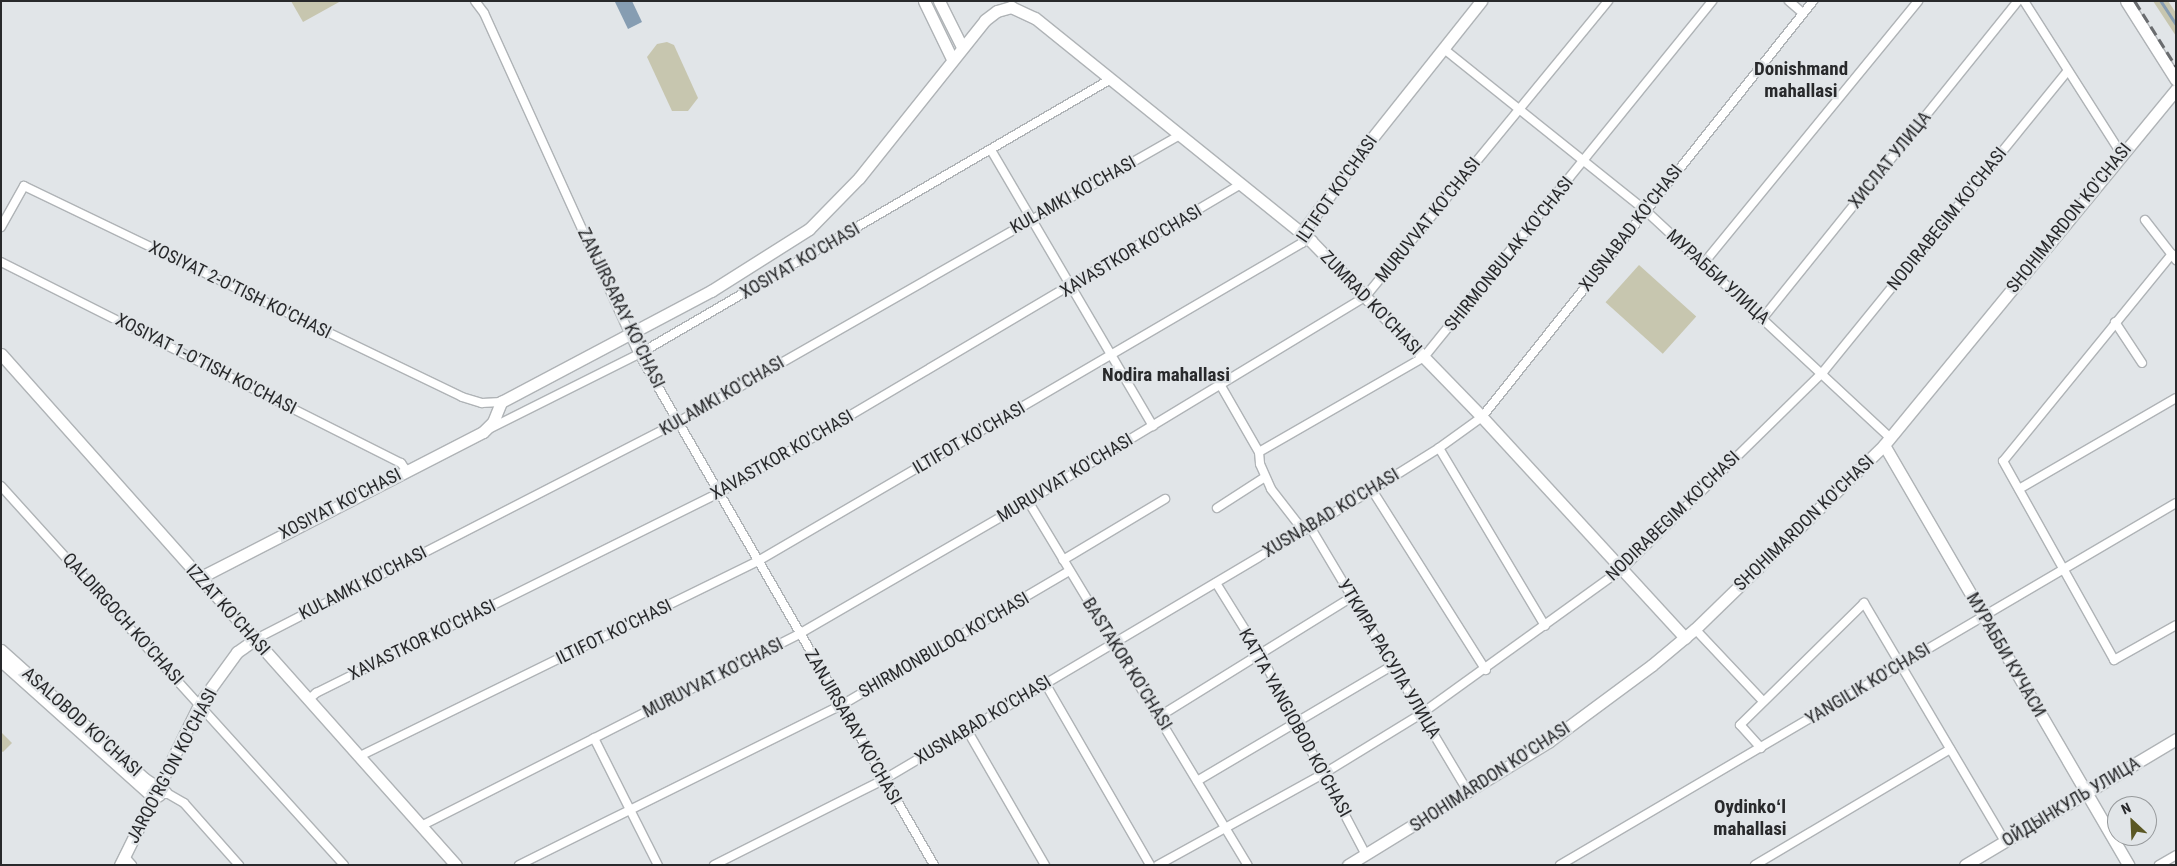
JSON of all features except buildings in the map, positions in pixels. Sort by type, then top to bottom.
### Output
[{"type":"main road","points":[[924,1],[952,59]]},
{"type":"main road","points":[[939,1],[962,47]]},
{"type":"main road","name":"ILTIFOT KO'CHASI","points":[[1304,235],[1306,227],[1361,152],[1444,50],[1481,1]]},
{"type":"main road","points":[[2126,1],[2176,80]]},
{"type":"main road","name":"ZUMRAD KO'CHASI","points":[[952,59],[992,13],[1014,7],[1035,18],[1304,235],[1482,417],[1684,638]]},
{"type":"main road","name":"XOSIYAT KO'CHASI","points":[[199,578],[483,432],[493,422],[501,402],[711,291],[818,222],[859,178],[952,59]]},
{"type":"main road","name":"SHOHIMARDON KO'CHASI","points":[[1348,865],[1369,860],[1583,717],[1695,629],[1887,441],[2121,153],[2176,90]]},
{"type":"main road","name":"IZZAT KO'CHASI","points":[[1,354],[456,865]]},
{"type":"main road","name":"МУРАББИ КУЧАСИ","points":[[1887,441],[1984,616],[2128,865]]},
{"type":"main road","name":"JARQO'RG'ON KO'CHASI","points":[[127,862],[203,706],[237,652],[254,640]]},
{"type":"main road","name":"ASALOBOD KO'CHASI","points":[[1,650],[159,793]]},
{"type":"main road","name":"ASALOBOD KO'CHASI","points":[[1,661],[159,793]]},
{"type":"main road","name":"ОЙДЫНКУЛЬ УЛИЦА","points":[[1965,865],[2176,739]]},
{"type":"street","name":"ZANJIRSARAY KO'CHASI","points":[[475,1],[488,22],[639,354],[840,706],[934,865]]},
{"type":"street","name":"MURUVVAT KO'CHASI","points":[[421,826],[799,634],[1028,501],[1221,386],[1365,297],[1608,1]]},
{"type":"street","name":"SHIRMONBULAK KO'CHASI","points":[[1259,452],[1424,357],[1584,162],[1712,1]]},
{"type":"street","points":[[1789,1],[1803,13]]},
{"type":"street","name":"XUSNABAD KO'CHASI","points":[[714,865],[883,780],[1216,583],[1306,527],[1372,490],[1439,448],[1482,417],[1813,1]]},
{"type":"street","points":[[1703,264],[1918,1]]},
{"type":"street","name":"ХИСЛАТ УЛИЦА","points":[[1763,318],[2018,1]]},
{"type":"street","points":[[2024,1],[2067,72],[2121,153]]},
{"type":"street","name":"МУРАББИ УЛИЦА","points":[[1444,50],[1645,210],[1823,372],[1887,441]]},
{"type":"street","name":"NODIRABEGIM KO'CHASI","points":[[1158,865],[1323,774],[1422,714],[1486,670],[1621,570],[1823,372],[2067,72]]},
{"type":"street","name":"XOSIYAT KO'CHASI","points":[[483,432],[639,354],[1111,79]]},
{"type":"street","name":"KULAMKI KO'CHASI","points":[[254,640],[678,422],[1033,217],[1180,135]]},
{"type":"street","points":[[991,150],[1033,217],[1153,426]]},
{"type":"street","name":"XAVASTKOR KO'CHASI","points":[[308,700],[316,693],[719,493],[1072,286],[1241,184]]},
{"type":"street","name":"XOSIYAT 2-O'TISH KO'CHASI","points":[[1,227],[24,186],[462,397],[482,403],[501,402]]},
{"type":"street","points":[[2145,220],[2174,257],[2115,322],[2004,460],[2115,660],[2176,625]]},
{"type":"street","name":"ILTIFOT KO'CHASI","points":[[360,756],[758,561],[1302,243],[1304,235]]},
{"type":"street","name":"XOSIYAT 1-O'TISH KO'CHASI","points":[[1,262],[402,463],[406,470]]},
{"type":"street","points":[[2115,322],[2142,363]]},
{"type":"street","name":"УТКИРА РАСУЛА УЛИЦА","points":[[1221,386],[1259,452],[1265,477],[1278,501],[1306,527],[1352,597],[1469,793]]},
{"type":"street","points":[[2019,489],[2176,398]]},
{"type":"street","points":[[1439,448],[1545,626]]},
{"type":"street","points":[[1217,508],[1265,477]]},
{"type":"street","name":"QALDIRGOCH KO'CHASI","points":[[1,486],[203,706],[344,865]]},
{"type":"street","points":[[1372,490],[1486,670]]},
{"type":"street","points":[[1063,560],[1165,499]]},
{"type":"street","name":"BASTAKOR KO'CHASI","points":[[1028,501],[1069,571],[1160,716],[1248,865]]},
{"type":"street","name":"YANGILIK KO'CHASI","points":[[1560,865],[2176,503]]},
{"type":"street","name":"SHIRMONBULOQ KO'CHASI","points":[[519,865],[840,706],[1069,571]]},
{"type":"street","name":"KATTA YANGIOBOD KO'CHASI","points":[[1216,583],[1259,652],[1369,860]]},
{"type":"street","points":[[1160,716],[1259,652],[1352,597]]},
{"type":"street","points":[[1761,748],[1740,725],[1762,700],[1863,603],[2004,841]]},
{"type":"street","points":[[1695,629],[1762,700]]},
{"type":"street","points":[[1197,781],[1295,721],[1393,666]]},
{"type":"street","points":[[1045,683],[1150,865]]},
{"type":"street","points":[[967,730],[1045,865]]},
{"type":"street","points":[[594,738],[658,865]]},
{"type":"street","points":[[1756,865],[1950,748]]},
{"type":"street","name":"ASALOBOD KO'CHASI","points":[[159,793],[184,803],[239,865]]},
{"type":"street","points":[[2159,865],[2176,855]]},
{"type":"green space","points":[[291,1],[341,1],[303,22]]},
{"type":"green space","points":[[2153,1],[2168,1],[2176,13],[2176,36]]},
{"type":"green space","points":[[667,42],[674,45],[698,98],[688,111],[672,111],[647,57],[657,44]]},
{"type":"green space","points":[[1639,265],[1696,317],[1663,354],[1606,302]]},
{"type":"green space","points":[[1,732],[12,743],[3,752],[1,751]]},
{"type":"water","points":[[632,1],[642,22],[628,29],[615,2]]},
{"type":"waterway","points":[[2161,1],[2176,24]]},
{"type":"railway","points":[[2135,1],[2176,66]]},
{"type":"district","name":"Donishmand mahallasi","points":[[1801,80]]},
{"type":"district","name":"Nodira mahallasi","points":[[1166,375]]},
{"type":"district","name":"Oydinkoʻl mahallasi","points":[[1750,818]]}]
